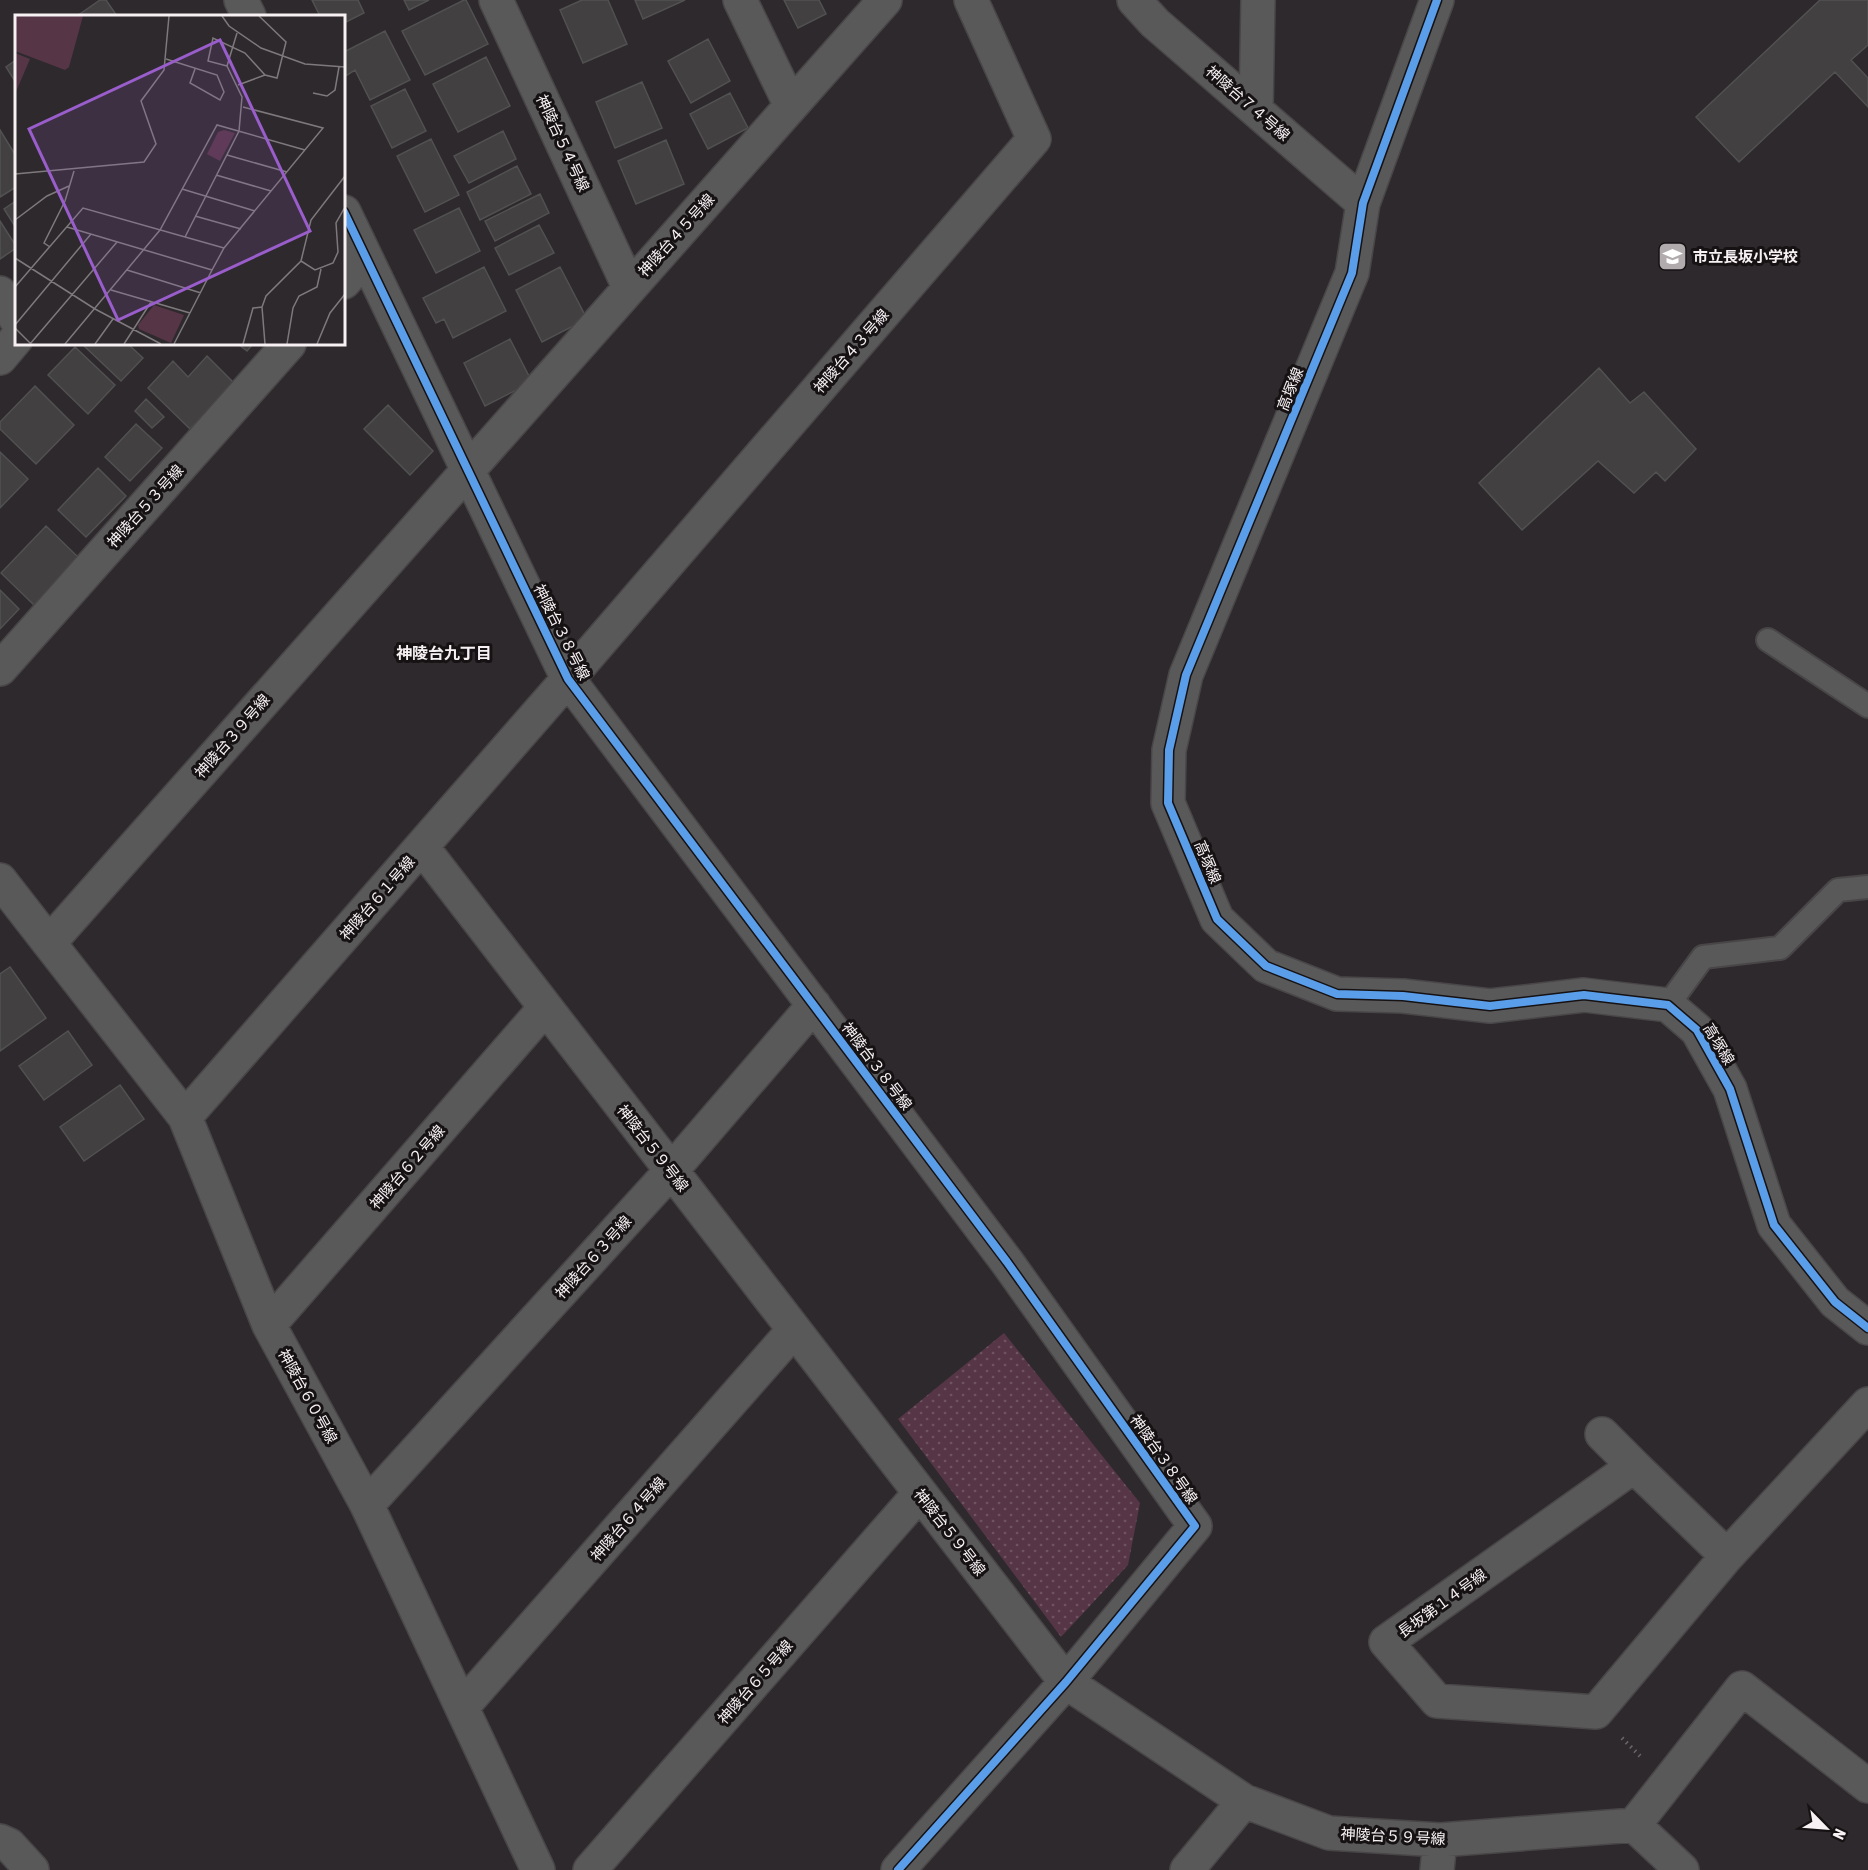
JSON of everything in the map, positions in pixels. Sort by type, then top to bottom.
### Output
[{"type":"street","points":[[241,0],[248,15]]},
{"type":"street","name":"神陵台５４号線","points":[[496,0],[629,287]]},
{"type":"street","points":[[740,0],[791,106]]},
{"type":"street","name":"神陵台４５号線","points":[[467,469],[885,0]]},
{"type":"street","name":"神陵台４３号線","points":[[568,679],[1034,139],[971,0]]},
{"type":"street","name":"神陵台７４号線","points":[[1134,0],[1155,23],[1363,203]]},
{"type":"street","points":[[1256,110],[1258,0]]},
{"type":"street","name":"高塚線","points":[[1437,0],[1363,203],[1352,273],[1186,675],[1169,750],[1168,803],[1217,919],[1266,966],[1337,994],[1403,996],[1490,1006],[1584,995],[1668,1005],[1697,1030],[1730,1089],[1774,1225],[1835,1302],[1868,1328]]},
{"type":"street","name":"神陵台３８号線","points":[[345,214],[568,679],[1007,1262],[1195,1526],[1066,1682],[898,1870]]},
{"type":"street","points":[[345,281],[365,258]]},
{"type":"street","points":[[0,293],[15,317]]},
{"type":"street","points":[[0,358],[15,340]]},
{"type":"street","name":"神陵台５３号線","points":[[0,669],[288,345]]},
{"type":"street","name":"神陵台３９号線","points":[[49,943],[467,469]]},
{"type":"street","name":"神陵台６１号線","points":[[185,1118],[568,679]]},
{"type":"street","name":"神陵台５９号線","points":[[422,847],[1066,1682],[1244,1801],[1329,1833],[1439,1855],[1634,1825]]},
{"type":"street","points":[[0,880],[49,943]]},
{"type":"street","name":"神陵台６０号線","points":[[49,943],[185,1118],[269,1326],[367,1505],[538,1870]]},
{"type":"street","name":"神陵台６３号線","points":[[367,1505],[672,1171],[814,1005]]},
{"type":"street","name":"神陵台６２号線","points":[[269,1326],[545,1008]]},
{"type":"street","name":"神陵台６４号線","points":[[462,1707],[794,1330]]},
{"type":"street","points":[[1596,1712],[1727,1556],[1868,1404]]},
{"type":"street","points":[[1602,1434],[1727,1556]]},
{"type":"street","name":"長坂第１４号線","points":[[1596,1712],[1437,1701],[1386,1642],[1634,1466]]},
{"type":"street","name":"神陵台６５号線","points":[[590,1870],[920,1493]]},
{"type":"street","points":[[1682,1870],[1634,1825],[1742,1688],[1868,1786]]},
{"type":"street","points":[[1187,1870],[1244,1801]]},
{"type":"street","points":[[0,1841],[9,1845],[32,1870]]},
{"type":"lane","points":[[1768,640],[1868,706]]},
{"type":"lane","points":[[1668,1005],[1703,957],[1780,948],[1838,890],[1868,886]]},
{"type":"path","points":[[1596,1712],[1667,1783]]},
{"type":"shaded area","points":[[1004,1333],[1140,1503],[1128,1565],[1061,1637],[898,1419]]},
{"type":"building","points":[[100,0],[106,0],[116,15],[78,15]]},
{"type":"building","points":[[312,0],[358,0],[364,13],[345,22],[345,15],[320,15]]},
{"type":"building","points":[[404,0],[429,0],[409,10]]},
{"type":"building","points":[[464,0],[488,44],[425,75],[402,31]]},
{"type":"building","points":[[582,0],[608,0],[627,44],[583,63],[560,10]]},
{"type":"building","points":[[635,0],[685,0],[643,19]]},
{"type":"building","points":[[784,0],[819,0],[826,14],[798,28]]},
{"type":"building","points":[[1820,0],[1868,0],[1868,45],[1851,60],[1868,78],[1868,107],[1835,72],[1739,162],[1696,117]]},
{"type":"building","points":[[385,31],[410,80],[370,100],[355,70],[345,76],[345,51]]},
{"type":"building","points":[[708,39],[730,81],[691,103],[668,61]]},
{"type":"building","points":[[486,57],[510,106],[458,132],[433,84]]},
{"type":"building","points":[[15,61],[15,81],[6,67]]},
{"type":"building","points":[[642,82],[662,128],[615,148],[596,102]]},
{"type":"building","points":[[405,89],[426,131],[392,148],[371,106]]},
{"type":"building","points":[[730,93],[748,128],[708,149],[690,114]]},
{"type":"building","points":[[0,130],[15,154],[15,188],[0,197]]},
{"type":"building","points":[[503,131],[516,159],[469,183],[454,156]]},
{"type":"building","points":[[431,139],[459,195],[425,212],[397,156]]},
{"type":"building","points":[[666,140],[684,184],[636,204],[618,161]]},
{"type":"building","points":[[517,166],[531,194],[480,220],[467,192]]},
{"type":"building","points":[[540,194],[549,213],[495,241],[485,221]]},
{"type":"building","points":[[15,202],[15,226],[4,209]]},
{"type":"building","points":[[459,208],[480,251],[436,273],[414,230]]},
{"type":"building","points":[[0,221],[15,244],[15,249],[0,259]]},
{"type":"building","points":[[539,225],[554,253],[509,275],[495,248]]},
{"type":"building","points":[[484,267],[506,311],[453,338],[444,319],[436,323],[423,298]]},
{"type":"building","points":[[560,267],[587,319],[542,342],[516,290]]},
{"type":"building","points":[[510,339],[532,382],[485,406],[464,363]]},
{"type":"building","points":[[83,345],[129,345],[143,358],[121,381]]},
{"type":"building","points":[[239,345],[252,345],[247,351]]},
{"type":"building","points":[[75,347],[115,385],[88,414],[48,375]]},
{"type":"building","points":[[207,356],[234,383],[190,429],[148,388],[173,361],[188,377]]},
{"type":"building","points":[[1599,368],[1630,403],[1644,392],[1696,449],[1665,481],[1656,472],[1634,493],[1598,461],[1522,530],[1479,483]]},
{"type":"building","points":[[35,386],[74,425],[36,464],[0,429],[0,422]]},
{"type":"building","points":[[146,399],[164,417],[152,428],[135,411]]},
{"type":"building","points":[[388,405],[433,451],[410,475],[364,429]]},
{"type":"building","points":[[136,424],[162,448],[130,481],[105,457]]},
{"type":"building","points":[[0,452],[28,479],[0,508]]},
{"type":"building","points":[[98,468],[126,496],[86,537],[58,510]]},
{"type":"building","points":[[46,526],[80,559],[35,606],[1,573]]},
{"type":"building","points":[[0,590],[19,609],[0,629]]},
{"type":"building","points":[[10,967],[46,1018],[0,1051],[0,974]]},
{"type":"building","points":[[68,1031],[92,1065],[44,1100],[19,1066]]},
{"type":"building","points":[[120,1085],[144,1119],[84,1161],[60,1127]]},
{"type":"cycle path","points":[[1437,0],[1363,203],[1352,273],[1186,675],[1169,750],[1168,803],[1217,919],[1266,966],[1337,994],[1403,996],[1490,1006],[1584,995],[1668,1005],[1697,1030],[1730,1089],[1774,1225],[1835,1302],[1868,1328]]},
{"type":"cycle path","points":[[345,214],[568,679],[1007,1262],[1195,1526],[1066,1682],[898,1870]]},
{"type":"place","name":"市立長坂小学校","points":[[1672,256]]},
{"type":"district","name":"神陵台九丁目","points":[[444,653]]}]
